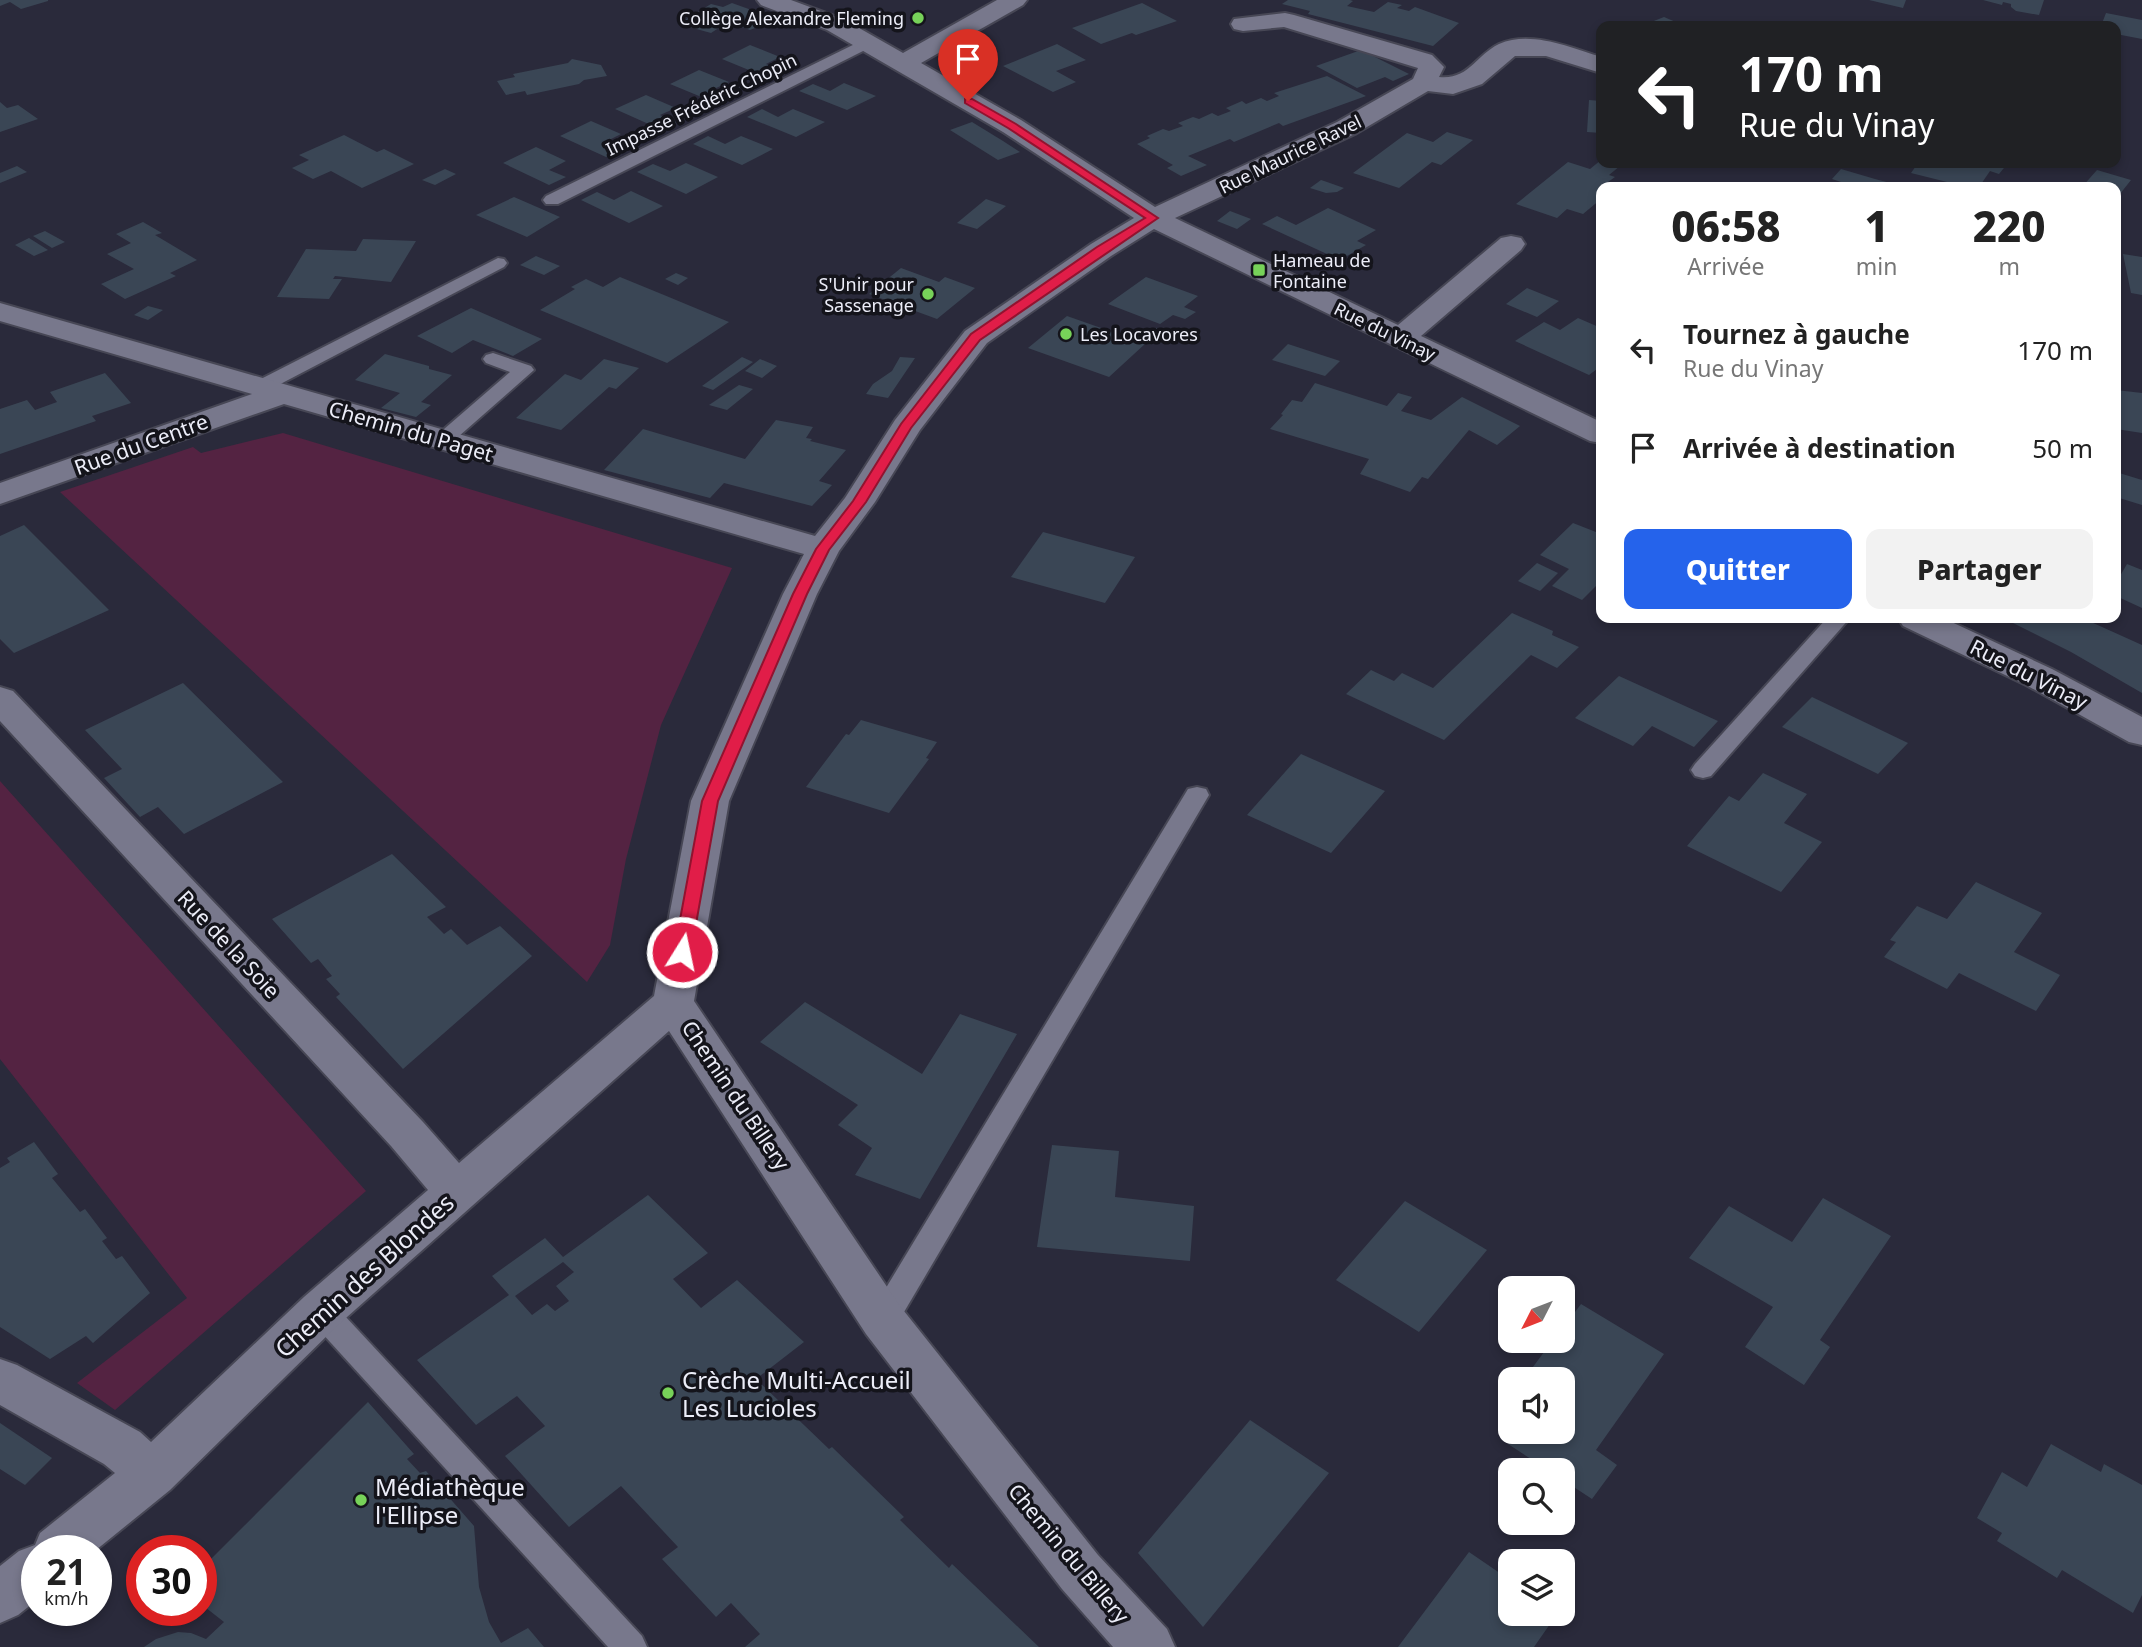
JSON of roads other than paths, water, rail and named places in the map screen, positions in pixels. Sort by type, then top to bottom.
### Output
[{"type":"street","name":"Rue du Vinay","points":[[769,0],[836,25],[903,63],[1012,126],[1153,218],[1596,432]]},
{"type":"street","points":[[903,63],[1015,0]]},
{"type":"street","points":[[1243,24],[1285,20],[1423,60],[1431,66],[1424,83],[1453,86],[1473,79],[1507,50],[1525,47],[1548,49],[1596,63]]},
{"type":"street","name":"Rue Maurice Ravel","points":[[1153,218],[1346,128],[1424,83]]},
{"type":"street","name":"Chemin du Billery","points":[[1148,1647],[1080,1572],[883,1320],[673,1003],[710,801],[800,594],[823,549],[859,502],[906,427],[975,337],[1101,250],[1153,218]]},
{"type":"street","points":[[1400,339],[1511,244]]},
{"type":"street","name":"Chemin du Paget","points":[[0,312],[823,549]]},
{"type":"street","name":"Rue du Centre","points":[[0,494],[271,391]]},
{"type":"street","name":"Rue du Vinay","points":[[1926,623],[2039,677],[2142,733]]},
{"type":"street","name":"Rue de la Soie","points":[[0,699],[456,1191]]},
{"type":"street","name":"Chemin des Blondes","points":[[77,1535],[152,1474],[321,1311],[673,1003]]},
{"type":"street","points":[[0,1380],[122,1448],[152,1474]]},
{"type":"street","points":[[0,1598],[21,1581]]},
{"type":"lane","name":"Impasse Frédéric Chopin","points":[[552,200],[867,43]]},
{"type":"lane","points":[[271,391],[498,263]]},
{"type":"lane","points":[[443,440],[524,370],[494,359]]},
{"type":"lane","points":[[1703,770],[1835,623]]},
{"type":"lane","points":[[883,1320],[1197,795]]},
{"type":"lane","points":[[321,1311],[630,1647]]},
{"type":"place","name":"Collège Alexandre Fleming","points":[[918,18]]},
{"type":"place","name":"Hameau de Fontaine","points":[[1259,270]]},
{"type":"place","name":"S'Unir pour Sassenage","points":[[928,294]]},
{"type":"place","name":"Les Locavores","points":[[1066,334]]},
{"type":"place","name":"Crèche Multi-Accueil Les Lucioles","points":[[668,1393]]},
{"type":"place","name":"Médiathèque l'Ellipse","points":[[361,1500]]}]
